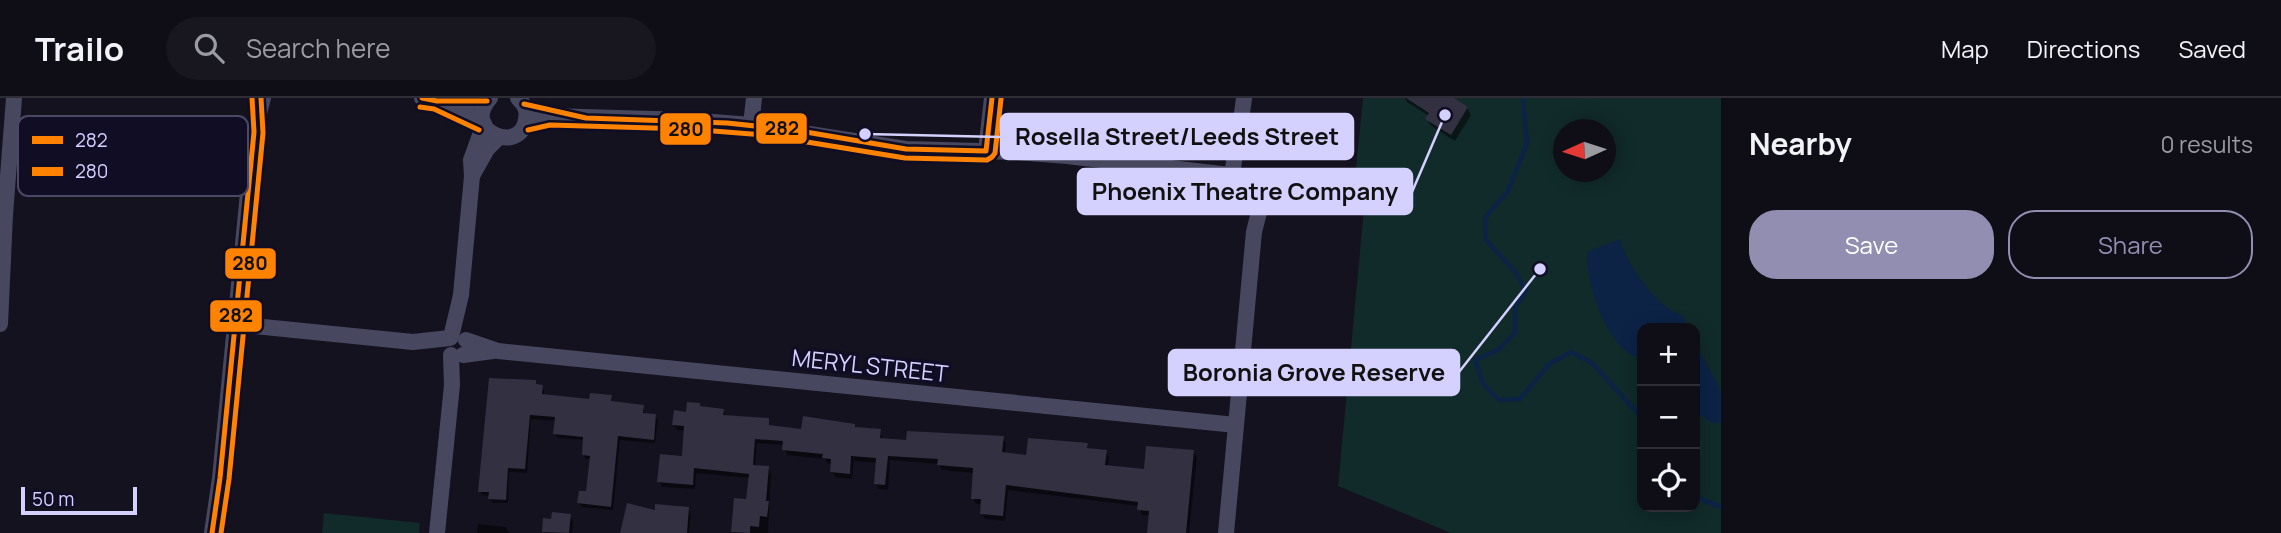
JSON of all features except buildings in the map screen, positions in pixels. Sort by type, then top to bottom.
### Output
[{"type":"street","points":[[0,324],[14,98]]},
{"type":"street","points":[[248,193],[254,132],[252,98]]},
{"type":"street","points":[[254,132],[263,98]]},
{"type":"street","points":[[751,125],[754,98]]},
{"type":"street","points":[[986,151],[992,98]]},
{"type":"street","points":[[1232,176],[1244,98]]},
{"type":"street","points":[[429,100],[488,99]]},
{"type":"street","points":[[437,533],[457,347],[472,176],[471,160],[483,123],[483,108],[488,99]]},
{"type":"street","points":[[429,100],[483,123],[487,130],[499,137],[512,136],[523,128],[527,116],[522,100]]},
{"type":"street","points":[[522,100],[573,117]]},
{"type":"street","points":[[526,122],[549,116],[688,120],[751,125],[906,149],[1077,157],[1258,179],[1345,184],[1377,180]]},
{"type":"street","points":[[472,176],[487,149],[499,137]]},
{"type":"street","points":[[1226,533],[1254,232],[1259,212],[1258,179]]},
{"type":"street","points":[[212,533],[248,196]]},
{"type":"street","points":[[235,324],[457,347]]},
{"type":"street","name":"MERYL STREET","points":[[457,347],[1236,425]]},
{"type":"green space","points":[[1363,98],[1721,98],[1721,533],[1451,533],[1338,486],[1364,209],[1356,168]]},
{"type":"green space","points":[[324,513],[420,523],[419,533],[322,533]]},
{"type":"water","points":[[1620,239],[1632,267],[1646,287],[1661,303],[1684,316],[1685,323],[1637,323],[1637,357],[1627,352],[1610,332],[1597,306],[1589,278],[1587,252]]},
{"type":"water","points":[[1700,353],[1721,395],[1721,423],[1712,423],[1700,415]]},
{"type":"waterway","points":[[1523,98],[1527,143],[1508,191],[1485,218],[1486,240],[1516,273],[1526,291],[1515,307],[1515,333],[1498,350],[1475,360],[1483,384],[1499,400],[1520,399],[1549,364],[1571,352],[1592,363],[1637,412]]},
{"type":"waterway","points":[[1700,499],[1721,507]]},
{"type":"transit line","name":"282","points":[[248,193],[254,132],[252,98]]},
{"type":"transit line","name":"280","points":[[221,533],[229,479],[263,133],[261,98]]},
{"type":"transit line","name":"282","points":[[422,98],[437,101],[487,101]]},
{"type":"transit line","name":"282","points":[[524,104],[586,118],[727,123],[794,130],[906,149],[986,151],[992,98]]},
{"type":"transit line","name":"280","points":[[528,130],[550,125],[688,129],[764,135],[905,158],[987,160],[995,153],[1001,99]]},
{"type":"transit line","name":"280","points":[[420,107],[434,109],[479,130]]},
{"type":"transit line","name":"282","points":[[212,533],[220,478],[248,196]]},
{"type":"place","name":"Phoenix Theatre Company","points":[[1445,115]]},
{"type":"place","name":"Rosella Street/Leeds Street","points":[[865,134]]},
{"type":"place","name":"Boronia Grove Reserve","points":[[1540,269]]}]
